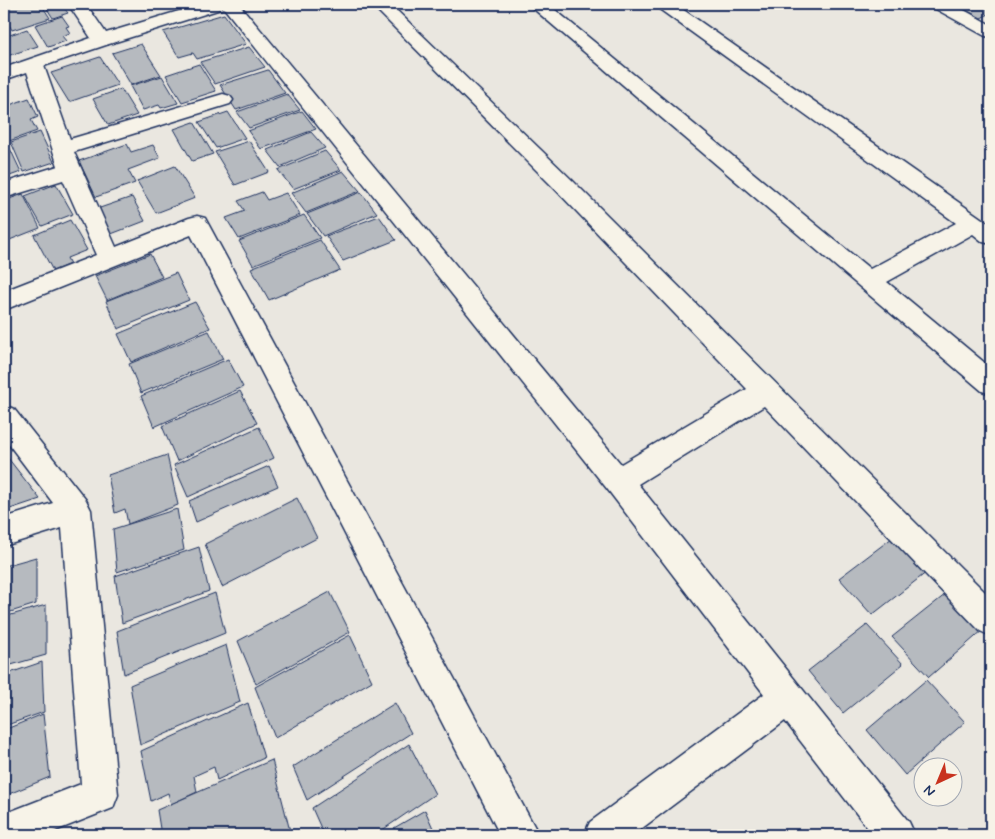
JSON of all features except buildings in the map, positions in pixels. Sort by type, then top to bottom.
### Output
[{"type":"street","points":[[77,4],[102,40]]},
{"type":"street","points":[[4,74],[102,40],[220,4]]},
{"type":"street","points":[[230,4],[618,481],[896,835]]},
{"type":"street","points":[[380,4],[564,185],[765,392],[991,620]]},
{"type":"street","points":[[537,4],[991,383]]},
{"type":"street","points":[[664,4],[982,230]]},
{"type":"street","points":[[940,4],[991,32]]},
{"type":"street","points":[[34,64],[67,159],[109,258]]},
{"type":"street","points":[[4,191],[67,159],[223,100]]},
{"type":"street","points":[[4,301],[197,224],[520,835]]},
{"type":"street","points":[[868,281],[982,230]]},
{"type":"street","points":[[618,481],[765,392]]},
{"type":"street","points":[[4,417],[76,510],[100,795],[4,833]]},
{"type":"street","points":[[4,532],[76,510]]},
{"type":"street","points":[[603,835],[788,698]]}]
